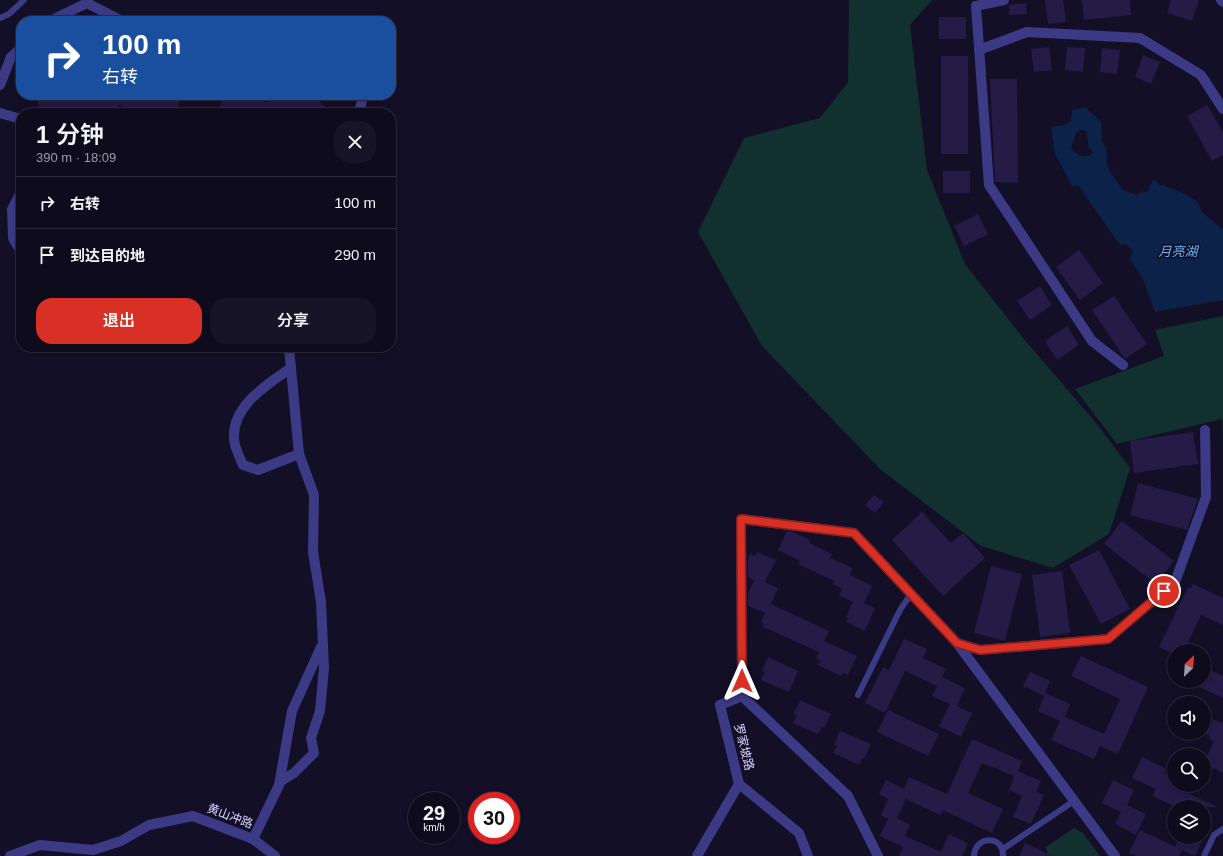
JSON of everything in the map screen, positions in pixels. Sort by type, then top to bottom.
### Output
[{"type":"street","points":[[1004,0],[976,6],[989,185],[1092,341],[1123,364]]},
{"type":"street","points":[[60,16],[87,3],[112,16]]},
{"type":"street","points":[[979,50],[1027,32],[1140,38],[1201,75],[1223,109]]},
{"type":"street","points":[[0,85],[11,57],[16,52]]},
{"type":"street","points":[[0,113],[16,118]]},
{"type":"street","points":[[16,201],[12,209],[13,238],[16,243]]},
{"type":"street","points":[[281,781],[294,773],[314,753],[311,738],[320,711],[324,668],[321,602],[313,552],[314,495],[299,454],[289,352]]},
{"type":"street","points":[[291,368],[261,387],[244,407],[235,422],[235,444],[243,465],[258,470],[299,454]]},
{"type":"street","points":[[957,643],[980,650],[1108,639],[1175,582],[1206,497],[1205,430]]},
{"type":"street","points":[[878,856],[848,796],[742,696],[741,519],[854,533],[957,643],[1115,856]]},
{"type":"street","points":[[253,839],[281,781],[292,711],[322,646]]},
{"type":"street","name":"罗家坡路","points":[[697,856],[739,784],[720,705],[742,696]]},
{"type":"street","points":[[739,784],[799,833],[808,856]]},
{"type":"street","name":"黄山冲路","points":[[10,856],[40,845],[93,850],[120,841],[149,825],[193,816],[253,839],[275,856]]},
{"type":"lane","points":[[0,18],[9,14],[24,0]]},
{"type":"lane","points":[[858,695],[900,610],[912,594]]},
{"type":"lane","points":[[1003,849],[1074,801]]},
{"type":"lane","points":[[1204,856],[1214,835],[1223,829]]},
{"type":"lane","points":[[974,856],[976,846],[983,841],[988,840],[997,842],[1003,849],[1003,856]]},
{"type":"green space","points":[[849,0],[932,0],[910,25],[927,170],[965,264],[1023,338],[1097,424],[1130,468],[1109,534],[1053,568],[981,546],[881,470],[762,346],[698,232],[744,138],[820,118],[848,82]]},
{"type":"green space","points":[[1223,316],[1223,442],[1222,419],[1117,444],[1075,389],[1164,356],[1155,330]]},
{"type":"green space","points":[[1074,828],[1083,833],[1100,856],[1048,856],[1046,847]]},
{"type":"water","name":"月亮湖","points":[[1085,107],[1101,122],[1102,141],[1106,148],[1107,164],[1110,172],[1123,190],[1137,195],[1143,191],[1147,192],[1154,178],[1160,186],[1163,185],[1185,194],[1197,201],[1202,212],[1223,230],[1223,300],[1155,312],[1143,279],[1130,259],[1133,251],[1126,244],[1120,245],[1078,185],[1072,186],[1055,154],[1051,127],[1065,125],[1071,121],[1072,110]],"holes":[[[1080,130],[1086,131],[1089,147],[1093,153],[1087,156],[1081,156],[1071,148],[1076,133]]]},
{"type":"building","points":[[1045,0],[1063,0],[1066,22],[1048,24]]},
{"type":"building","points":[[1082,0],[1130,0],[1131,15],[1084,20]]},
{"type":"building","points":[[1171,0],[1199,0],[1192,21],[1167,13]]},
{"type":"building","points":[[1026,3],[1027,14],[1009,15],[1009,5]]},
{"type":"building","points":[[939,17],[966,17],[966,39],[939,39]]},
{"type":"building","points":[[1049,47],[1052,70],[1034,72],[1031,49]]},
{"type":"building","points":[[1067,47],[1085,48],[1083,72],[1065,70]]},
{"type":"building","points":[[1102,48],[1120,50],[1117,74],[1100,72]]},
{"type":"building","points":[[1143,55],[1160,62],[1151,84],[1135,77]]},
{"type":"building","points":[[941,56],[968,56],[968,154],[941,154]]},
{"type":"building","points":[[990,79],[1017,79],[1018,183],[995,182]]},
{"type":"building","points":[[38,100],[180,100],[177,108],[128,108],[120,105],[114,108],[41,108],[38,105]]},
{"type":"building","points":[[221,100],[259,100],[266,102],[275,100],[316,100],[327,108],[219,108],[222,101]]},
{"type":"building","points":[[1207,105],[1223,132],[1223,155],[1212,161],[1187,116]]},
{"type":"building","points":[[943,171],[970,171],[970,193],[943,193]]},
{"type":"building","points":[[978,214],[988,234],[964,246],[954,226]]},
{"type":"building","points":[[1079,250],[1103,283],[1080,300],[1056,267]]},
{"type":"building","points":[[1040,286],[1052,305],[1030,320],[1017,301]]},
{"type":"building","points":[[1114,296],[1147,344],[1125,359],[1092,310]]},
{"type":"building","points":[[1067,326],[1079,345],[1057,360],[1045,341]]},
{"type":"building","points":[[1193,432],[1198,464],[1134,473],[1130,441]]},
{"type":"building","points":[[1138,483],[1198,499],[1187,530],[1130,515]]},
{"type":"building","points":[[874,495],[884,502],[875,513],[865,505]]},
{"type":"building","points":[[922,512],[951,543],[963,533],[985,558],[943,596],[892,540]]},
{"type":"building","points":[[1122,521],[1174,561],[1156,584],[1104,544]]},
{"type":"building","points":[[787,531],[793,532],[810,540],[809,543],[832,554],[830,558],[853,568],[850,575],[872,586],[864,603],[875,608],[865,631],[846,622],[848,618],[846,617],[853,602],[839,595],[842,589],[833,584],[834,581],[798,564],[800,561],[778,550]]},
{"type":"building","points":[[1099,550],[1130,609],[1101,624],[1069,565]]},
{"type":"building","points":[[757,552],[776,560],[765,582],[778,588],[771,604],[829,631],[824,641],[857,656],[848,675],[843,673],[841,676],[818,665],[821,661],[816,658],[819,652],[763,627],[764,624],[761,622],[765,613],[748,606],[748,593],[754,580],[748,577],[748,559],[750,554],[755,556]]},
{"type":"building","points":[[991,566],[1022,574],[1005,641],[974,633]]},
{"type":"building","points":[[1062,571],[1070,633],[1040,637],[1032,575]]},
{"type":"building","points":[[1193,584],[1223,598],[1223,625],[1201,615],[1187,644],[1167,644],[1167,651],[1159,647],[1188,587],[1191,588]]},
{"type":"building","points":[[904,639],[927,649],[923,658],[946,669],[942,677],[965,688],[957,706],[972,713],[961,737],[939,726],[950,704],[932,696],[937,686],[905,671],[885,713],[865,703],[883,667],[889,670]]},
{"type":"building","points":[[1081,656],[1148,687],[1118,754],[1100,746],[1094,759],[1051,740],[1060,721],[1038,711],[1045,693],[1070,704],[1065,717],[1104,734],[1120,699],[1071,676]]},
{"type":"building","points":[[768,657],[798,671],[789,692],[761,680],[765,672],[762,671]]},
{"type":"building","points":[[1211,670],[1223,676],[1223,698],[1201,688],[1211,688]]},
{"type":"building","points":[[1030,672],[1050,681],[1044,696],[1023,686]]},
{"type":"building","points":[[800,700],[831,714],[824,728],[822,727],[818,734],[793,723],[797,715],[794,714]]},
{"type":"building","points":[[888,710],[939,734],[928,756],[877,732]]},
{"type":"building","points":[[1213,719],[1222,723],[1223,722],[1223,773],[1211,767],[1211,748],[1214,741],[1211,740],[1211,723]]},
{"type":"building","points":[[840,731],[871,744],[864,759],[862,758],[859,765],[833,753],[837,746],[834,745]]},
{"type":"building","points":[[972,739],[1022,761],[1018,771],[1041,781],[1036,792],[1044,795],[1031,824],[1013,817],[1022,796],[1009,790],[1014,776],[982,763],[968,793],[1003,809],[992,833],[942,810],[940,815],[906,799],[897,818],[910,825],[905,836],[941,852],[949,834],[968,843],[962,856],[899,856],[903,847],[880,836],[888,819],[881,815],[888,799],[879,794],[886,780],[904,789],[909,777],[947,794]]},
{"type":"building","points":[[1142,757],[1166,769],[1164,773],[1167,774],[1167,792],[1186,792],[1203,800],[1167,800],[1167,803],[1153,796],[1156,789],[1132,778]]},
{"type":"building","points":[[1113,780],[1134,790],[1127,805],[1146,814],[1136,835],[1115,824],[1121,812],[1102,803]]},
{"type":"building","points":[[1140,830],[1182,850],[1179,856],[1136,856],[1129,853]]},
{"type":"building","points":[[1025,843],[1053,856],[1019,856]]},
{"type":"building","points":[[1176,844],[1201,844],[1195,856],[1175,847]]},
{"type":"route","points":[[742,681],[741,519],[854,533],[957,643],[980,650],[1108,639],[1164,591]]}]
